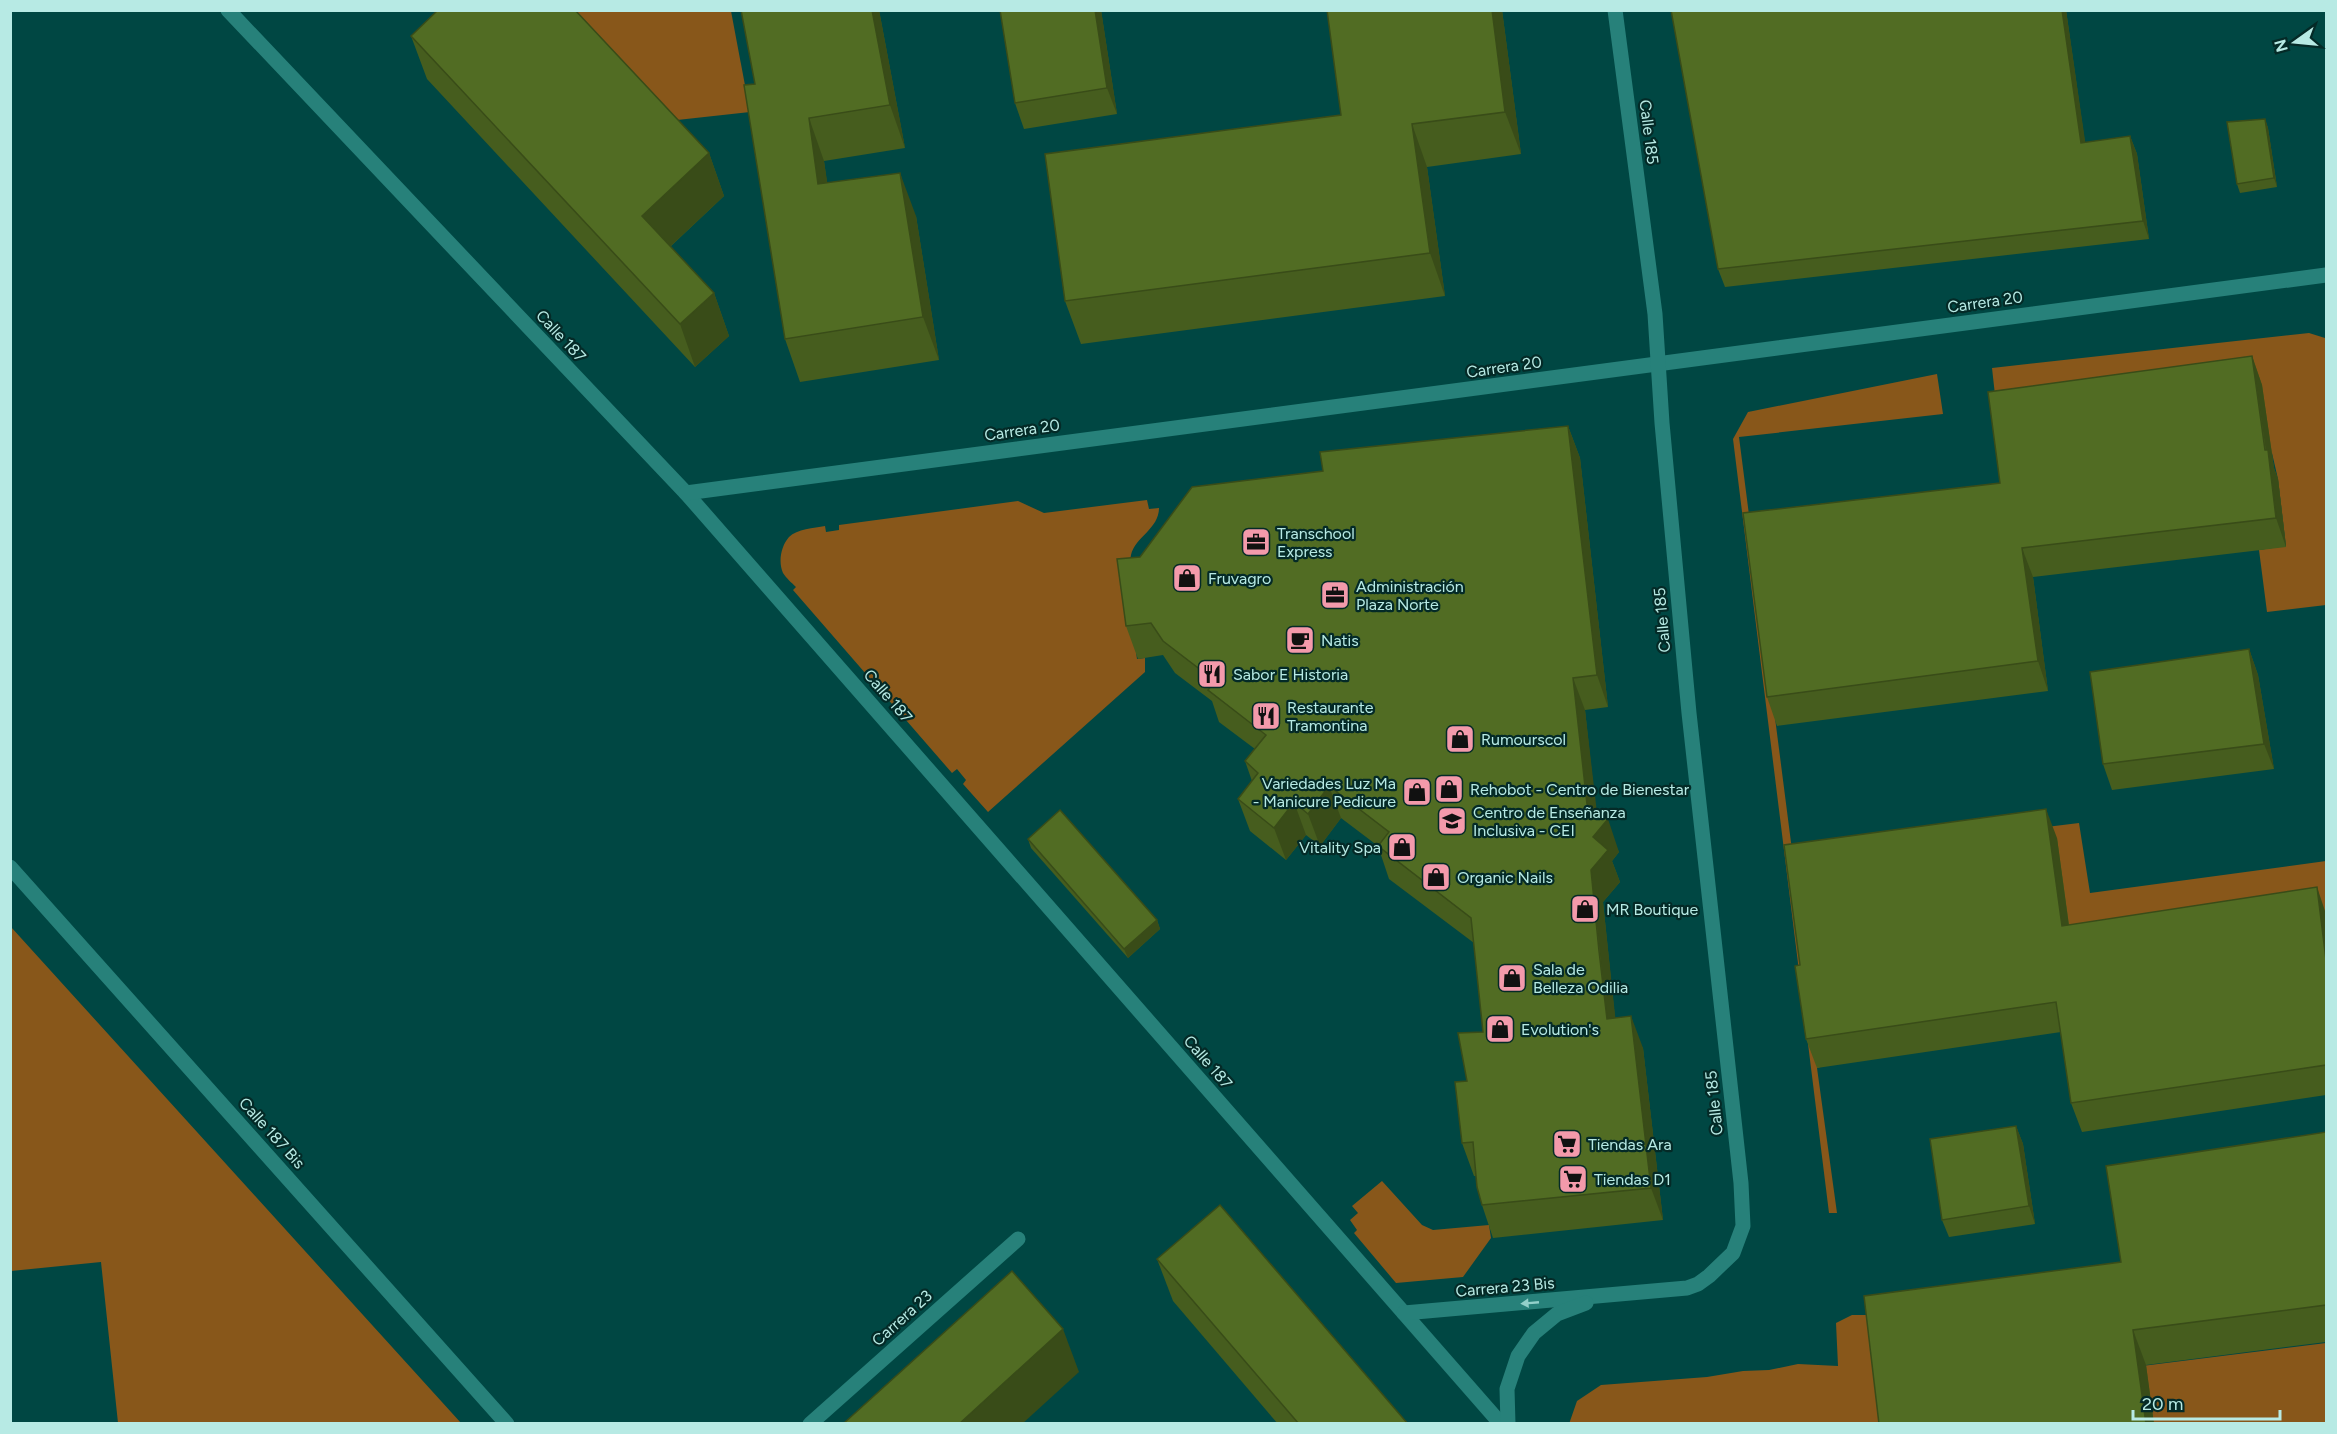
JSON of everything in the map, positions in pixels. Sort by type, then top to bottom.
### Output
[{"type":"street","name":"Calle 187","points":[[228,10],[686,494],[1501,1424]]},
{"type":"street","name":"Calle 185","points":[[1615,10],[1655,314],[1662,423],[1689,713],[1726,1036],[1741,1183],[1743,1226]]},
{"type":"street","name":"Carrera 20","points":[[686,494],[2326,275]]},
{"type":"street","name":"Calle 187 Bis","points":[[10,867],[507,1424]]},
{"type":"street","name":"Carrera 23 Bis","points":[[1404,1313],[1677,1290],[1698,1284],[1716,1270],[1733,1253],[1743,1226]]},
{"type":"street","name":"Carrera 23","points":[[810,1424],[1018,1239]]},
{"type":"street","name":"Carrera 23 Bis","points":[[1508,1424],[1507,1389],[1518,1356],[1534,1332],[1557,1314],[1609,1296]]},
{"type":"shaded area","points":[[562,11],[731,11],[750,112],[668,121]]},
{"type":"shaded area","points":[[2309,333],[2325,338],[2326,342],[2326,605],[2267,612],[2259,550],[2286,546],[2278,479],[2272,453],[1998,422],[1992,368]]},
{"type":"shaded area","points":[[1937,374],[1943,414],[1739,437],[1793,858],[2079,823],[2090,893],[2326,861],[2326,917],[1817,1068],[1837,1213],[1829,1213],[1733,439],[1748,412]]},
{"type":"shaded area","points":[[1147,500],[1149,509],[1159,508],[1158,515],[1133,549],[1128,581],[1137,659],[1145,658],[1145,672],[988,812],[963,784],[966,780],[957,769],[952,773],[793,590],[796,587],[781,569],[781,554],[786,541],[796,532],[811,528],[825,526],[826,532],[839,530],[839,525],[1018,501],[1044,513]]},
{"type":"shaded area","points":[[11,927],[461,1423],[118,1423],[101,1262],[11,1271]]},
{"type":"shaded area","points":[[1382,1181],[1422,1225],[1433,1230],[1489,1225],[1491,1238],[1463,1277],[1396,1283],[1354,1233],[1357,1230],[1350,1220],[1358,1213],[1352,1206]]},
{"type":"shaded area","points":[[1852,1315],[1878,1315],[1886,1398],[2326,1343],[2326,1423],[1569,1424],[1577,1401],[1601,1385],[1707,1377],[1743,1371],[1769,1370],[1798,1364],[1838,1366],[1836,1323]]},
{"type":"building","points":[[438,10],[575,10],[709,153],[642,216],[714,293],[680,324],[411,36]]},
{"type":"building","points":[[741,10],[872,10],[890,105],[809,118],[818,184],[900,173],[923,317],[785,339],[744,85],[755,84]]},
{"type":"building","points":[[1000,10],[1095,10],[1107,88],[1015,103]]},
{"type":"building","points":[[1327,10],[1492,10],[1505,112],[1412,124],[1430,253],[1065,301],[1045,154],[1341,115]]},
{"type":"building","points":[[1671,10],[2062,10],[2081,143],[2130,136],[2143,221],[1718,269]]},
{"type":"building","points":[[2265,119],[2274,178],[2237,184],[2227,122]]},
{"type":"building","points":[[2252,356],[2265,450],[2268,450],[2276,518],[2022,548],[2038,661],[1767,697],[1743,513],[2000,483],[1988,392]]},
{"type":"building","points":[[1568,426],[1597,675],[1573,678],[1587,804],[1608,819],[1593,837],[1608,850],[1591,870],[1599,951],[1607,1019],[1631,1016],[1651,1188],[1482,1205],[1477,1187],[1473,1142],[1462,1143],[1455,1082],[1467,1081],[1458,1033],[1483,1032],[1471,918],[1378,846],[1389,832],[1329,786],[1308,814],[1294,802],[1274,828],[1238,799],[1258,773],[1245,761],[1266,735],[1208,690],[1215,681],[1163,641],[1151,623],[1126,626],[1117,559],[1140,557],[1192,487],[1323,471],[1320,452]]},
{"type":"building","points":[[2249,649],[2264,744],[2103,764],[2090,672]]},
{"type":"building","points":[[2046,809],[2062,926],[2317,887],[2326,960],[2326,1065],[2071,1103],[2056,1002],[1806,1039],[1795,966],[1800,965],[1784,845]]},
{"type":"building","points":[[1060,810],[1157,920],[1124,949],[1028,839]]},
{"type":"building","points":[[2016,1126],[2029,1206],[1942,1220],[1930,1139]]},
{"type":"building","points":[[2326,1132],[2326,1305],[2133,1330],[2146,1424],[1879,1424],[1864,1296],[2121,1262],[2106,1166]]},
{"type":"building","points":[[1220,1205],[1408,1424],[1299,1424],[1157,1259]]},
{"type":"building","points":[[1012,1271],[1063,1329],[959,1424],[843,1424]]},
{"type":"place","name":"Transchool Express","points":[[1256,542]]},
{"type":"place","name":"Fruvagro","points":[[1187,578]]},
{"type":"place","name":"Administración Plaza Norte","points":[[1335,595]]},
{"type":"place","name":"Natis","points":[[1300,640]]},
{"type":"place","name":"Sabor E Historia","points":[[1212,674]]},
{"type":"place","name":"Restaurante Tramontina","points":[[1266,716]]},
{"type":"place","name":"Rumourscol","points":[[1460,739]]},
{"type":"place","name":"Rehobot - Centro de Bienestar","points":[[1449,789]]},
{"type":"place","name":"Variedades Luz Ma - Manicure Pedicure","points":[[1417,792]]},
{"type":"place","name":"Centro de Enseñanza Inclusiva - CEI","points":[[1452,821]]},
{"type":"place","name":"Vitality Spa","points":[[1402,847]]},
{"type":"place","name":"Organic Nails","points":[[1436,877]]},
{"type":"place","name":"MR Boutique","points":[[1585,909]]},
{"type":"place","name":"Sala de Belleza Odilia","points":[[1512,978]]},
{"type":"place","name":"Evolution's","points":[[1500,1029]]},
{"type":"place","name":"Tiendas Ara","points":[[1567,1144]]},
{"type":"place","name":"Tiendas D1","points":[[1573,1179]]}]
